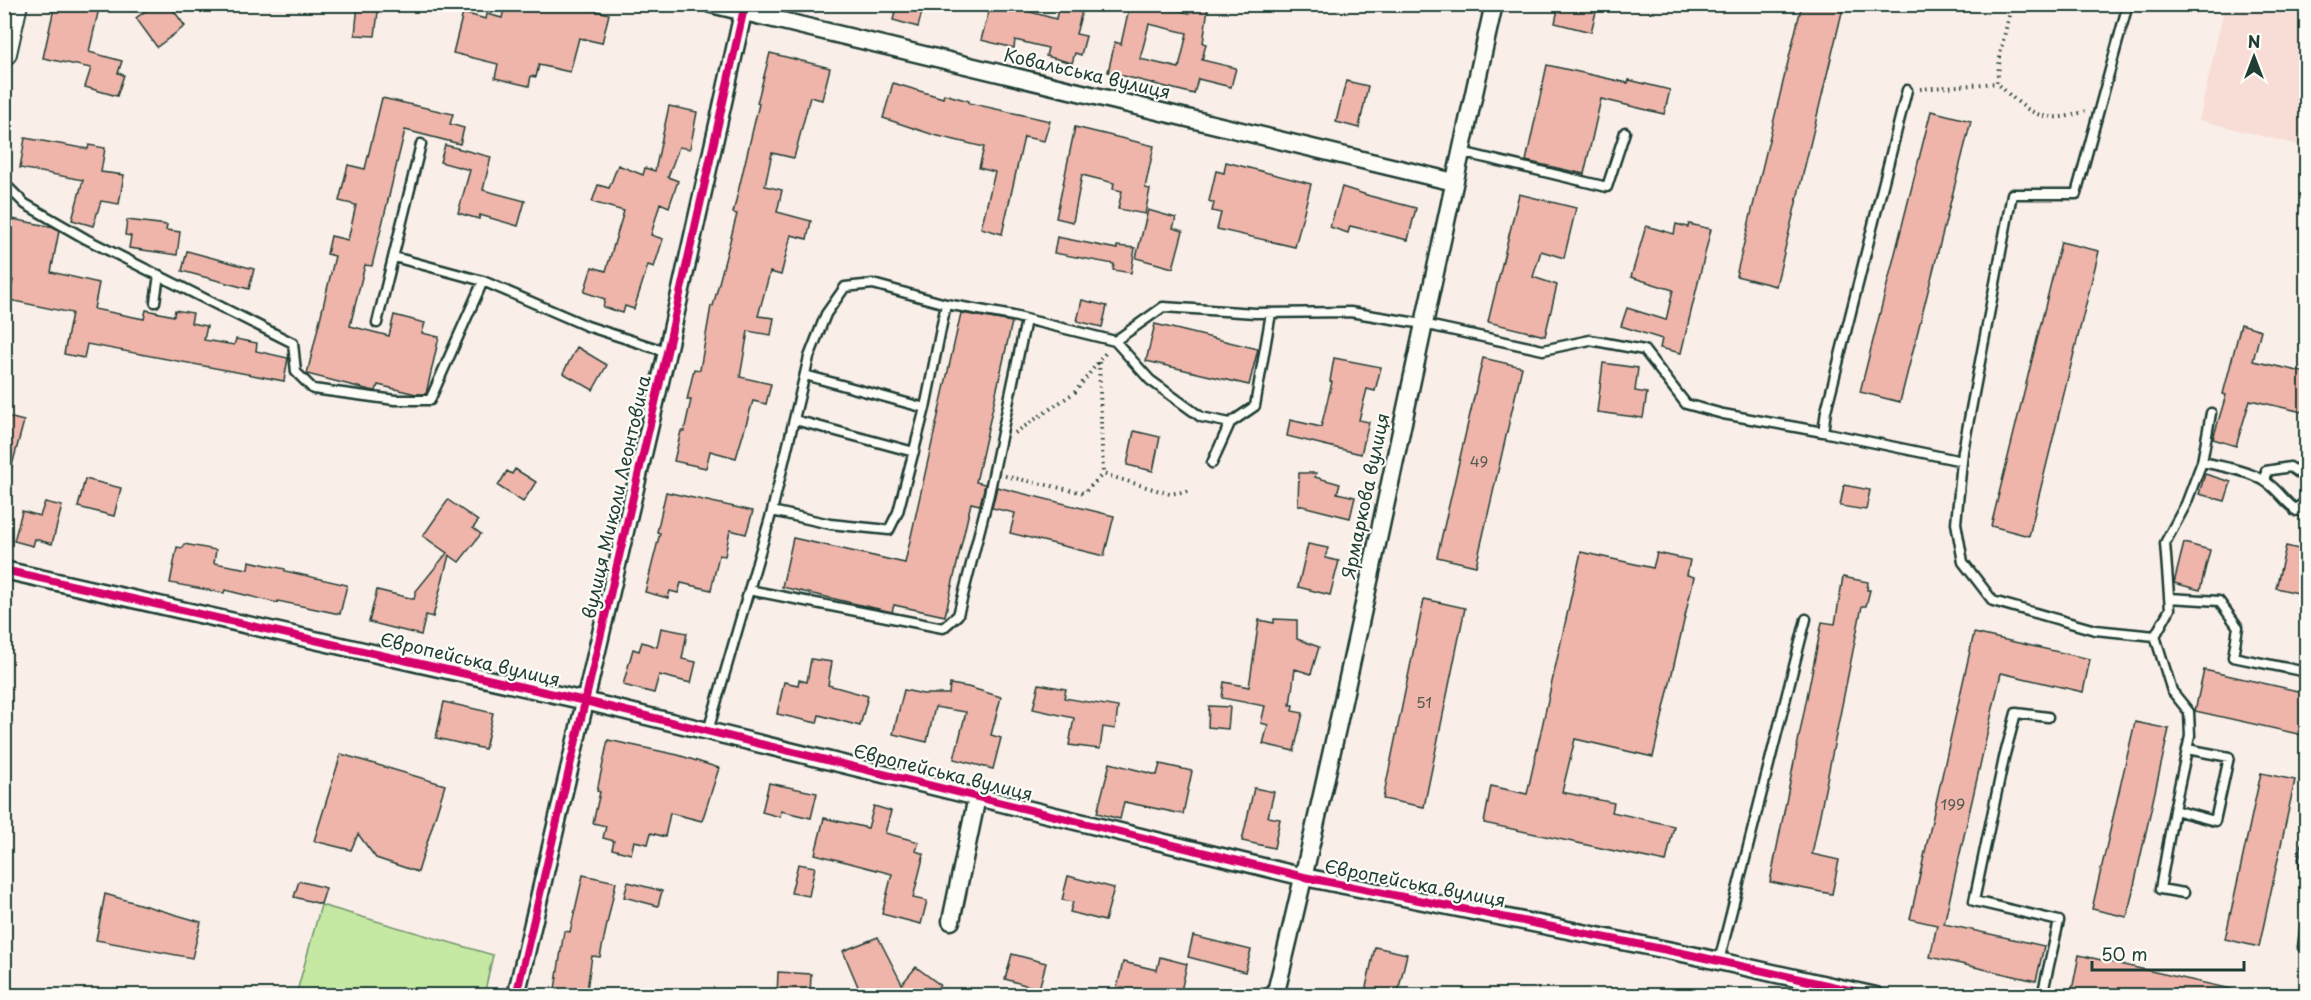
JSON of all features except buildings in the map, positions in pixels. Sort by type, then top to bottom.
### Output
[{"type":"main road","points":[[4,53],[15,4]]},
{"type":"street","name":"Ковальська вулиця","points":[[711,4],[744,8],[1454,182]]},
{"type":"street","name":"Ярмаркова вулиця","points":[[1275,996],[1304,877],[1494,4]]},
{"type":"street","name":"вулиця Миколи Леонтовича","points":[[516,996],[667,352],[744,8]]},
{"type":"street","name":"Європейська вулиця","points":[[4,570],[585,701],[1304,877],[1719,961],[1876,996]]},
{"type":"street","points":[[951,921],[976,797]]},
{"type":"lane","points":[[2128,4],[2076,194],[2012,194],[1962,461],[1956,523],[1963,562],[1993,601],[2095,630],[2155,636]]},
{"type":"lane","points":[[1823,432],[1826,411],[1908,90]]},
{"type":"lane","points":[[1461,152],[1607,187],[1625,132]]},
{"type":"lane","points":[[377,323],[421,144]]},
{"type":"lane","points":[[4,183],[25,204],[86,238],[293,343],[296,372],[313,389],[395,400],[430,400],[483,281]]},
{"type":"lane","points":[[394,257],[483,281],[587,326],[667,352]]},
{"type":"lane","points":[[154,302],[159,275]]},
{"type":"lane","points":[[708,731],[772,511],[809,357],[826,314],[845,286],[873,284],[946,304],[1115,341],[1150,380],[1201,417],[1230,423]]},
{"type":"lane","points":[[772,511],[830,524],[889,530],[898,512],[914,452],[946,304]]},
{"type":"lane","points":[[1115,341],[1163,307],[1271,313],[1350,312],[1423,324],[1543,350],[1590,340],[1644,350],[1686,404],[1723,414],[1962,461]]},
{"type":"lane","points":[[1212,463],[1230,423],[1255,406],[1271,313]]},
{"type":"lane","points":[[749,590],[943,628],[958,615],[993,474],[1026,320]]},
{"type":"lane","points":[[805,375],[925,408]]},
{"type":"lane","points":[[2184,893],[2160,889],[2190,736],[2189,712],[2172,691],[2155,636],[2170,609],[2165,543],[2186,504],[2202,462],[2211,413]]},
{"type":"lane","points":[[795,420],[914,452]]},
{"type":"lane","points":[[2202,462],[2229,468],[2266,482],[2295,511],[2307,513]]},
{"type":"lane","points":[[2266,482],[2266,471],[2290,467],[2307,478]]},
{"type":"lane","points":[[2295,511],[2307,500]]},
{"type":"lane","points":[[2169,598],[2219,601],[2238,627],[2233,657],[2307,672]]},
{"type":"lane","points":[[1719,961],[1806,620]]},
{"type":"lane","points":[[2042,996],[2059,921],[1974,902],[2004,758],[2016,713],[2048,717]]},
{"type":"lane","points":[[2174,810],[2215,821],[2229,757],[2187,749]]},
{"type":"lane","points":[[2307,847],[2304,860],[2307,877]]},
{"type":"lane","points":[[2307,923],[2303,947],[2307,948]]},
{"type":"path","points":[[1997,83],[2001,49],[2012,4]]},
{"type":"path","points":[[1908,90],[1997,83],[2022,107],[2043,117],[2077,114],[2100,106]]},
{"type":"path","points":[[999,444],[1075,392],[1115,341]]},
{"type":"path","points":[[993,474],[1084,493],[1103,474],[1099,362]]},
{"type":"path","points":[[1103,474],[1170,494],[1188,491]]},
{"type":"shaded area","points":[[2225,5],[2286,5],[2306,9],[2306,147],[2199,120]]},
{"type":"green space","points":[[321,905],[493,955],[484,995],[296,995]]},
{"type":"cycle path","points":[[516,996],[667,352],[745,4]]},
{"type":"cycle path","points":[[4,570],[585,701],[1304,877],[1687,954],[1876,996]]}]
